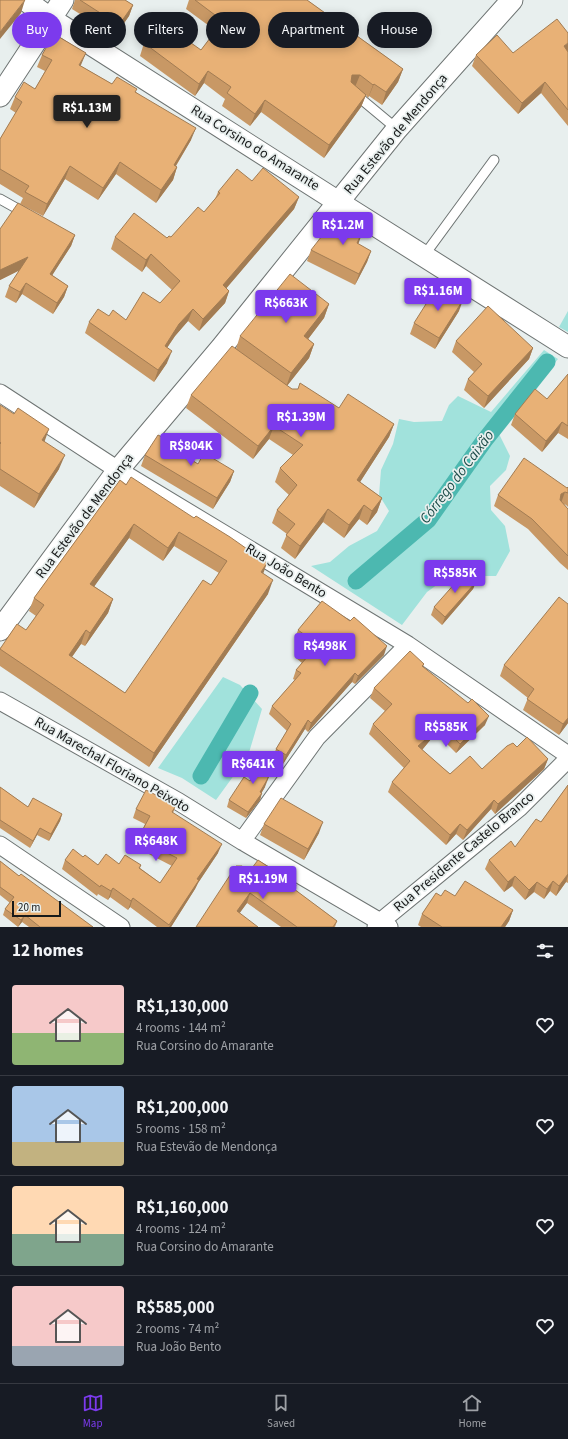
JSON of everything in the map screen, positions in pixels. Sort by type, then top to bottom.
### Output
[{"type":"street","name":"Rua Corsino do Amarante","points":[[25,0],[41,12]]},
{"type":"street","points":[[55,12],[63,0]]},
{"type":"street","name":"Rua Estevão de Mendonça","points":[[0,630],[118,470],[224,350],[397,129],[512,0]]},
{"type":"street","name":"Rua Corsino do Amarante","points":[[62,26],[423,257],[568,347]]},
{"type":"street","points":[[0,96],[32,48]]},
{"type":"street","name":"Rua João Bento","points":[[0,393],[118,470],[408,645],[568,755]]},
{"type":"street","points":[[242,841],[317,737],[408,645]]},
{"type":"street","name":"Rua Marechal Floriano Peixoto","points":[[0,701],[179,802],[382,925]]},
{"type":"street","name":"Rua Presidente Castelo Branco","points":[[382,925],[519,808],[568,759]]},
{"type":"street","points":[[0,845],[121,927]]},
{"type":"lane","points":[[352,92],[397,129]]},
{"type":"lane","points":[[423,257],[494,160]]},
{"type":"lane","points":[[0,199],[34,218]]},
{"type":"shaded area","points":[[568,311],[568,332],[559,327]]},
{"type":"shaded area","points":[[544,350],[558,359],[498,432],[510,456],[506,470],[490,486],[491,510],[505,526],[510,551],[496,576],[452,574],[427,592],[402,625],[311,566],[330,562],[349,546],[377,531],[389,511],[379,495],[381,470],[393,444],[399,419],[414,422],[442,421],[449,405],[458,396],[491,412]]},
{"type":"shaded area","points":[[223,677],[240,685],[262,709],[248,756],[216,800],[182,778],[158,768]]},
{"type":"building","points":[[0,0],[25,0],[16,12],[12,12],[12,17],[0,32]]},
{"type":"building","points":[[80,0],[125,0],[133,5],[126,15],[126,12],[99,12]]},
{"type":"building","points":[[195,0],[307,0],[324,12],[268,12],[268,48],[359,48],[359,37],[367,43],[367,48],[374,48],[403,69],[386,92],[374,84],[373,85],[360,75],[352,75],[351,82],[366,95],[329,145],[265,100],[255,114],[227,93],[231,87],[208,71],[199,84],[151,48],[198,48],[201,50],[206,43],[206,48],[260,48],[260,12],[211,12]]},
{"type":"building","points":[[557,19],[568,33],[568,43],[564,46],[568,52],[568,110],[545,82],[522,103],[476,55],[497,35],[513,53]]},
{"type":"building","points":[[62,39],[70,44],[70,48],[78,48],[86,53],[79,65],[112,84],[117,77],[137,89],[135,92],[196,128],[174,165],[177,167],[161,190],[120,162],[103,188],[70,166],[47,204],[25,192],[29,186],[0,169],[0,139],[22,102],[15,97],[24,82],[35,89],[52,60],[42,55],[46,48],[62,48]]},
{"type":"building","points":[[263,168],[299,197],[223,285],[229,291],[203,319],[193,309],[179,324],[165,346],[172,351],[158,370],[89,322],[98,309],[109,316],[113,310],[126,320],[143,292],[160,303],[180,281],[151,254],[146,260],[115,237],[134,213],[167,238],[169,236],[171,237],[198,207],[204,212],[237,169],[252,181]]},
{"type":"building","points":[[18,203],[75,235],[50,274],[68,286],[57,303],[26,283],[20,292],[9,286],[28,257],[0,270],[0,229]]},
{"type":"building","points":[[336,218],[363,231],[357,243],[371,251],[359,274],[311,250]]},
{"type":"building","points":[[290,274],[329,304],[304,336],[314,344],[291,373],[240,336]]},
{"type":"building","points":[[438,285],[463,300],[439,338],[414,323]]},
{"type":"building","points":[[488,306],[533,348],[488,396],[468,379],[482,364],[456,341]]},
{"type":"building","points":[[232,346],[292,389],[298,389],[300,383],[339,408],[348,394],[394,424],[357,480],[382,498],[372,511],[364,505],[349,525],[328,509],[300,546],[286,535],[295,524],[277,510],[297,485],[280,468],[303,445],[274,426],[258,446],[191,395]]},
{"type":"building","points":[[568,374],[568,426],[562,422],[546,441],[515,414],[535,389],[547,399]]},
{"type":"building","points":[[0,405],[14,414],[18,408],[49,429],[42,440],[65,455],[39,494],[0,469]]},
{"type":"building","points":[[158,435],[170,441],[167,445],[198,464],[204,453],[234,471],[217,498],[145,455]]},
{"type":"building","points":[[524,458],[567,488],[568,487],[568,493],[565,492],[561,494],[560,500],[568,509],[568,556],[532,519],[498,495]]},
{"type":"building","points":[[131,477],[194,518],[196,516],[230,537],[267,563],[261,572],[273,580],[154,753],[0,649],[17,624],[26,630],[44,605],[34,598],[120,480],[126,485]],"holes":[[[134,524],[168,548],[179,532],[227,561],[211,585],[203,580],[125,693],[69,655],[86,630],[90,633],[113,599],[90,584]]]},
{"type":"building","points":[[465,572],[476,582],[445,617],[434,607]]},
{"type":"building","points":[[559,597],[568,604],[568,718],[563,724],[527,699],[534,689],[504,665]]},
{"type":"building","points":[[322,601],[350,621],[354,617],[387,646],[358,676],[355,673],[311,723],[308,720],[286,755],[276,749],[291,724],[272,706],[301,673],[296,670],[308,656],[299,649],[309,638],[298,630]]},
{"type":"building","points":[[410,651],[424,664],[422,666],[468,703],[472,699],[489,716],[460,744],[440,723],[418,746],[450,774],[470,756],[482,769],[507,746],[513,743],[517,747],[527,737],[548,759],[498,804],[494,800],[467,830],[460,824],[450,835],[392,782],[410,761],[373,724],[392,704],[374,688]]},
{"type":"building","points":[[261,755],[275,761],[260,792],[262,793],[248,812],[229,800],[244,777],[250,781]]},
{"type":"building","points":[[568,785],[568,874],[559,886],[553,881],[547,889],[537,882],[529,890],[515,876],[508,882],[489,860],[511,841],[515,847],[536,819],[541,822]]},
{"type":"building","points":[[0,787],[28,807],[33,798],[62,814],[51,834],[40,828],[33,841],[0,820]]},
{"type":"building","points":[[146,790],[176,805],[172,812],[222,844],[197,879],[199,880],[169,925],[133,898],[131,901],[113,888],[111,891],[101,885],[100,887],[65,860],[73,849],[83,857],[85,855],[98,865],[106,854],[119,864],[125,855],[141,865],[139,868],[160,883],[177,858],[146,842],[151,835],[142,831],[150,816],[136,809]]},
{"type":"building","points":[[281,798],[323,822],[308,849],[264,824]]},
{"type":"building","points":[[258,860],[296,885],[294,889],[337,921],[333,927],[297,927],[250,893],[237,911],[258,927],[196,927],[236,866],[242,866],[249,872]]},
{"type":"building","points":[[0,861],[19,876],[21,874],[93,927],[40,927],[25,915],[21,920],[5,909],[14,897],[0,887]]},
{"type":"building","points":[[465,881],[513,910],[501,927],[442,927],[422,914],[436,893],[441,896],[445,890],[455,896]]},
{"type":"waterway","name":"Córrego do Caixão","points":[[356,581],[428,520],[484,441],[547,362]]},
{"type":"waterway","name":"Córrego do Caixão","points":[[201,776],[250,693]]}]
